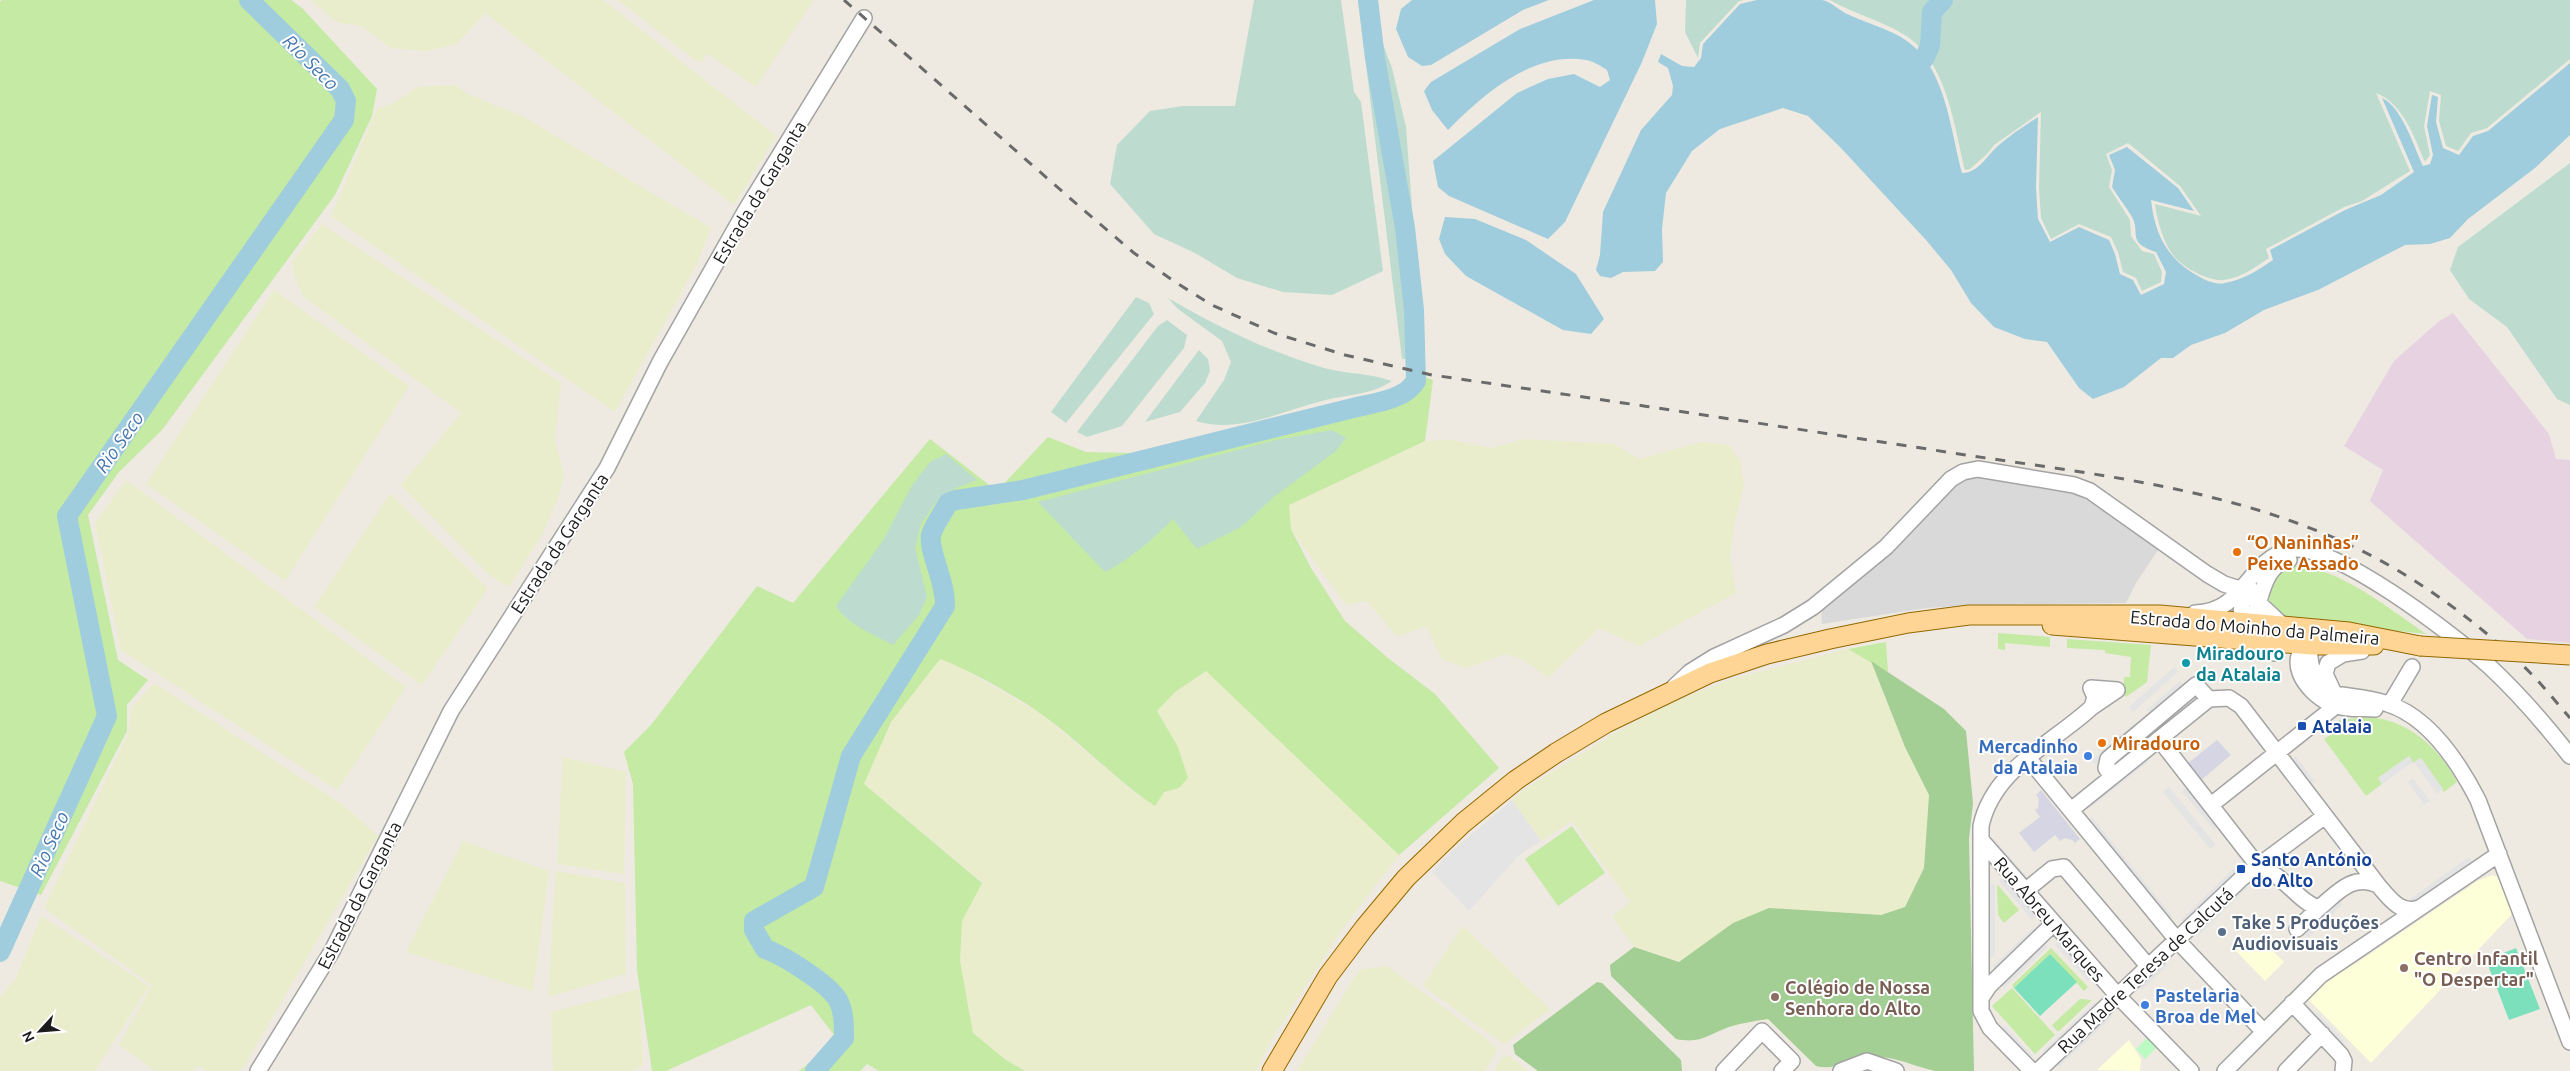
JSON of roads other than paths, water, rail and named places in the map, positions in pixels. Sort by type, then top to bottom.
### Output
[{"type":"main road","name":"Estrada do Moinho da Palmeira","points":[[1272,1071],[1328,976],[1365,927],[1406,878],[1463,823],[1516,780],[1556,753],[1606,723],[1710,673],[1767,654],[1908,623],[1969,615],[2160,615],[2241,602],[2288,627],[2349,632],[2412,646]]},
{"type":"main road","name":"Estrada do Moinho da Palmeira","points":[[1908,623],[2001,621],[2229,639],[2267,647],[2306,644],[2412,646]]},
{"type":"main road","points":[[2412,646],[2570,656]]},
{"type":"street","name":"Estrada da Garganta","points":[[258,1071],[332,952],[450,711],[607,468],[660,362],[722,252],[864,18]]},
{"type":"street","points":[[1669,692],[1690,672],[1744,642],[1784,625],[1813,607],[1886,547],[1940,488],[1963,472],[1978,469],[2074,485],[2090,491],[2206,574],[2224,584],[2241,602],[2251,619],[2268,576],[2275,567],[2285,561],[2295,559],[2322,564],[2393,594]]},
{"type":"street","points":[[2091,628],[2149,626],[2224,633],[2237,632],[2241,602],[2257,570],[2279,553],[2291,549],[2323,555],[2350,568],[2393,594],[2444,630],[2488,666],[2523,700],[2570,756]]},
{"type":"street","points":[[2241,602],[2267,647],[2292,666],[2323,699],[2390,704],[2411,715],[2435,738],[2469,783],[2499,854],[2570,1042]]},
{"type":"street","points":[[2120,614],[2208,612],[2241,602],[2258,603],[2279,622],[2301,636],[2306,644],[2313,672],[2319,683],[2339,699],[2391,712],[2411,721],[2435,738]]},
{"type":"street","points":[[2311,688],[2298,663],[2298,653],[2306,644],[2317,638],[2330,635],[2384,639]]},
{"type":"street","points":[[2339,699],[2325,674],[2327,665],[2334,658],[2359,651],[2412,646]]},
{"type":"street","points":[[2390,704],[2412,667]]},
{"type":"street","points":[[2112,776],[2106,768],[2108,759],[2196,685],[2209,698]]},
{"type":"street","points":[[2032,1071],[1987,1024],[1981,1011],[1981,826],[1989,799],[2011,772],[2092,707],[2117,690],[2091,688],[2095,697],[2092,707]]},
{"type":"street","points":[[2071,810],[2209,698],[2236,700],[2378,885],[2396,905],[2408,911],[2419,908]]},
{"type":"street","points":[[2211,805],[2277,753],[2339,699]]},
{"type":"street","points":[[2159,738],[2258,866],[2275,873],[2310,905],[2319,908]]},
{"type":"street","points":[[2028,758],[2177,940],[2264,1032]]},
{"type":"street","name":"Rua Madre Teresa de Calcutá","points":[[2038,1071],[2242,878],[2325,816]]},
{"type":"street","name":"Rua Abreu Marques","points":[[1982,842],[2118,996],[2191,1071]]},
{"type":"street","points":[[2225,1071],[2321,975],[2499,854]]},
{"type":"street","points":[[2297,929],[2348,884],[2359,872],[2359,862]]},
{"type":"street","points":[[2025,892],[2052,869],[2064,867],[2148,966]]},
{"type":"street","points":[[2348,884],[2362,881],[2378,885]]},
{"type":"street","points":[[2391,926],[2397,920],[2396,905]]},
{"type":"street","points":[[1981,998],[1996,978],[2053,924]]},
{"type":"street","points":[[1981,972],[1989,978],[1996,978]]},
{"type":"street","points":[[2292,1003],[2341,1055],[2344,1061],[2343,1071]]},
{"type":"street","points":[[1724,1071],[1762,1031],[1792,1061],[1782,1071]]},
{"type":"street","points":[[2286,1071],[2322,1034]]},
{"type":"street","points":[[1841,1071],[1867,1061],[1887,1069]]},
{"type":"water","points":[[1412,0],[1549,0],[1523,10],[1431,65],[1422,66],[1408,57],[1396,29],[1401,9]]},
{"type":"water","points":[[1594,0],[1655,0],[1657,24],[1642,62],[1565,222],[1548,239],[1449,196],[1438,187],[1433,161],[1517,93],[1548,79],[1574,74],[1600,87],[1610,80],[1607,70],[1589,61],[1566,59],[1547,62],[1510,78],[1477,103],[1448,130],[1432,110],[1424,91],[1431,82],[1520,29]]},
{"type":"water","points":[[1757,0],[1822,0],[1831,3],[1845,13],[1894,33],[1914,47],[1924,57],[1932,70],[1943,95],[1962,173],[1978,167],[1999,145],[2038,117],[2036,188],[2038,219],[2050,242],[2079,227],[2109,240],[2120,274],[2133,280],[2141,295],[2164,284],[2166,272],[2156,252],[2141,245],[2138,241],[2132,217],[2112,187],[2115,170],[2109,155],[2127,147],[2178,188],[2194,211],[2151,200],[2160,236],[2171,255],[2179,263],[2205,280],[2222,283],[2238,280],[2256,271],[2273,260],[2270,250],[2345,210],[2381,195],[2414,172],[2382,98],[2396,110],[2401,118],[2423,166],[2430,164],[2433,155],[2427,126],[2432,95],[2438,97],[2436,122],[2443,148],[2459,155],[2473,136],[2488,131],[2570,63],[2570,135],[2535,168],[2468,219],[2450,238],[2430,244],[2405,245],[2318,290],[2264,310],[2225,333],[2191,345],[2173,358],[2161,358],[2124,387],[2093,399],[2079,388],[2047,342],[2025,339],[1994,327],[1971,303],[1951,270],[1926,240],[1841,148],[1808,116],[1783,108],[1720,129],[1692,151],[1666,193],[1662,229],[1663,262],[1655,271],[1623,272],[1611,278],[1600,276],[1596,270],[1600,255],[1603,212],[1641,130],[1672,95],[1673,86],[1668,68],[1658,62],[1661,54],[1682,66],[1694,67],[1701,58],[1703,44],[1740,4]]},
{"type":"water","points":[[1445,217],[1475,219],[1526,240],[1576,274],[1604,319],[1591,334],[1563,330],[1466,276],[1445,254],[1439,239]]},
{"type":"waterway","name":"Rio Seco","points":[[0,952],[107,716],[67,516],[344,120],[346,101],[340,89],[249,0]]},
{"type":"waterway","points":[[815,1071],[844,1038],[840,1004],[833,993],[816,978],[765,949],[754,930],[754,921],[814,887],[851,756],[945,606],[945,597],[932,549],[931,535],[948,503],[956,500],[1023,490],[1388,400],[1404,393],[1416,381],[1414,310],[1405,228],[1375,58],[1368,0]]},
{"type":"waterway","points":[[1924,59],[1930,46],[1932,12],[1943,0]]},
{"type":"railway","points":[[844,0],[1134,253],[1212,305],[1274,333],[1345,355],[1432,375],[2107,476],[2209,497],[2259,510],[2308,527],[2356,548],[2422,585],[2502,647],[2534,677],[2570,718]]},
{"type":"place","name":"“O Naninhas” Peixe Assado","points":[[2237,552]]},
{"type":"place","name":"Miradouro da Atalaia","points":[[2186,663]]},
{"type":"place","name":"Atalaia","points":[[2302,726]]},
{"type":"place","name":"Miradouro","points":[[2102,743]]},
{"type":"place","name":"Mercadinho da Atalaia","points":[[2088,756]]},
{"type":"place","name":"Santo António do Alto","points":[[2241,869]]},
{"type":"place","name":"Take 5 Produções Audiovisuais","points":[[2222,932]]},
{"type":"place","name":"Centro Infantil \"O Despertar\"","points":[[2404,968]]},
{"type":"place","name":"Colégio de Nossa Senhora do Alto","points":[[1775,997]]},
{"type":"place","name":"Pastelaria Broa de Mel","points":[[2145,1005]]}]
